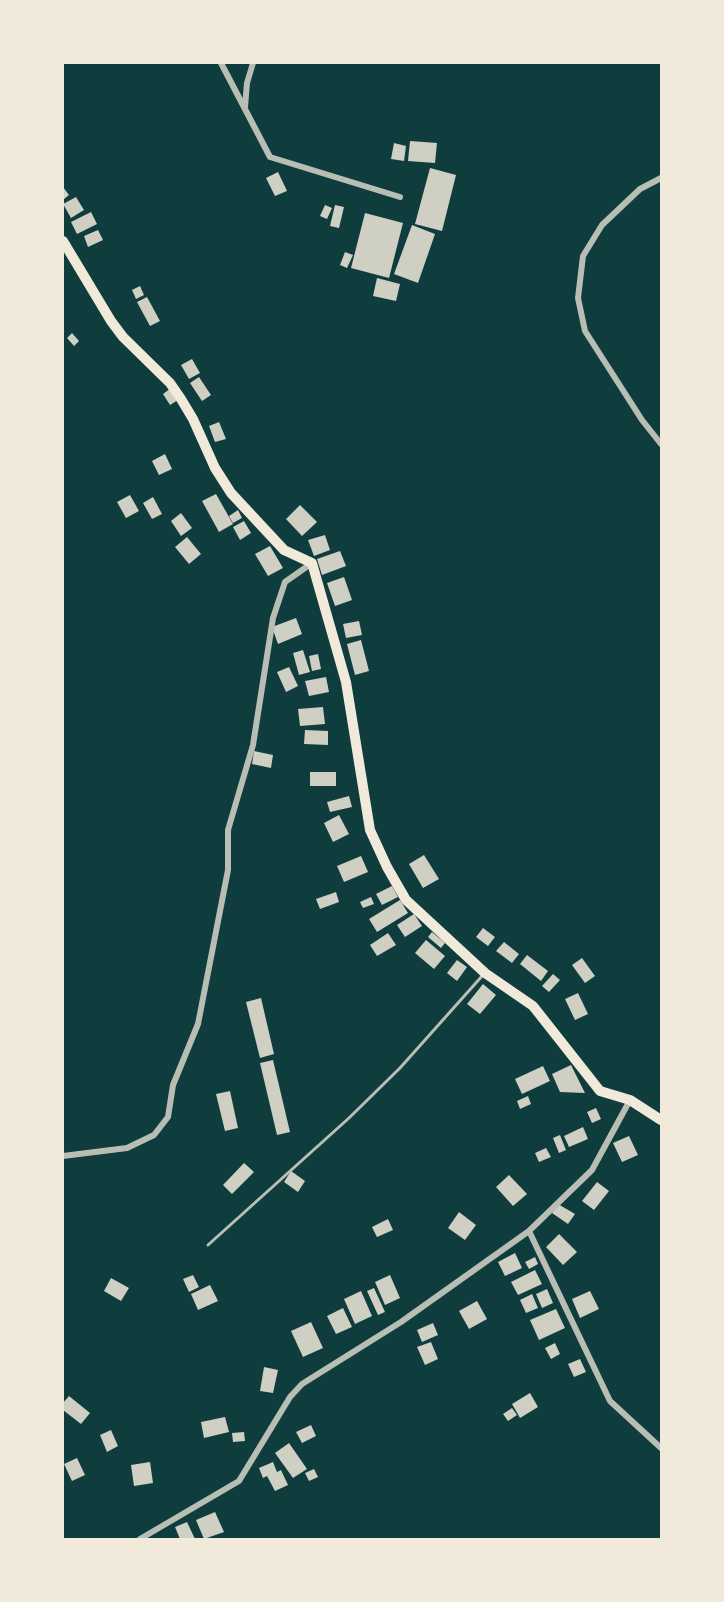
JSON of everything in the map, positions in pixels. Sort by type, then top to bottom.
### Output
[{"type":"main road","points":[[63,241],[111,321],[123,337],[170,383],[181,399],[193,419],[215,468],[231,493],[284,550],[312,563],[346,682],[370,830],[387,867],[406,900],[485,973],[533,1006],[600,1090],[630,1100],[661,1120]]},
{"type":"street","points":[[221,63],[270,157],[400,197]]},
{"type":"street","points":[[245,108],[247,83],[253,63]]},
{"type":"street","points":[[661,178],[640,189],[602,225],[582,256],[578,298],[585,332],[642,420],[661,444]]},
{"type":"street","points":[[63,1156],[127,1148],[154,1135],[168,1117],[172,1084],[198,1024],[228,870],[228,830],[253,745],[273,618],[285,582],[312,563]]},
{"type":"street","points":[[140,1539],[239,1481],[290,1397],[302,1384],[401,1322],[530,1231],[592,1170],[630,1100]]},
{"type":"street","points":[[530,1231],[610,1401],[661,1448]]},
{"type":"lane","points":[[208,1245],[349,1118],[400,1068],[485,973]]},
{"type":"building","points":[[410,141],[437,143],[435,163],[408,161]]},
{"type":"building","points":[[394,143],[406,146],[404,161],[391,159]]},
{"type":"building","points":[[430,168],[456,175],[442,231],[415,224]]},
{"type":"building","points":[[278,172],[287,191],[275,196],[266,178]]},
{"type":"building","points":[[63,187],[69,195],[63,200]]},
{"type":"building","points":[[76,197],[84,210],[71,218],[63,204]]},
{"type":"building","points":[[325,205],[332,208],[327,219],[320,216]]},
{"type":"building","points":[[335,205],[344,207],[339,228],[330,226]]},
{"type":"building","points":[[91,212],[97,224],[77,234],[71,222]]},
{"type":"building","points":[[365,213],[403,223],[389,278],[351,268]]},
{"type":"building","points":[[412,225],[435,234],[418,283],[394,274]]},
{"type":"building","points":[[98,230],[103,240],[88,247],[84,236]]},
{"type":"building","points":[[345,252],[353,255],[347,268],[340,265]]},
{"type":"building","points":[[377,278],[400,284],[396,301],[373,296]]},
{"type":"building","points":[[140,286],[144,295],[136,299],[132,290]]},
{"type":"building","points":[[147,297],[160,321],[150,326],[137,302]]},
{"type":"building","points":[[72,333],[79,341],[74,346],[67,338]]},
{"type":"building","points":[[192,359],[200,373],[189,379],[181,365]]},
{"type":"building","points":[[199,377],[211,395],[202,401],[190,383]]},
{"type":"building","points":[[171,388],[178,400],[170,405],[163,394]]},
{"type":"building","points":[[219,422],[226,439],[215,442],[209,426]]},
{"type":"building","points":[[165,454],[172,469],[159,475],[152,461]]},
{"type":"building","points":[[216,494],[233,524],[219,532],[202,501]]},
{"type":"building","points":[[130,495],[139,511],[126,518],[117,502]]},
{"type":"building","points":[[153,497],[162,514],[152,519],[143,503]]},
{"type":"building","points":[[300,505],[317,522],[302,536],[286,519]]},
{"type":"building","points":[[238,510],[242,518],[233,523],[229,516]]},
{"type":"building","points":[[181,513],[192,528],[181,536],[171,521]]},
{"type":"building","points":[[244,521],[251,533],[240,540],[233,527]]},
{"type":"building","points":[[325,535],[330,550],[314,556],[308,540]]},
{"type":"building","points":[[187,537],[201,554],[189,564],[175,547]]},
{"type":"building","points":[[270,546],[283,568],[268,576],[255,554]]},
{"type":"building","points":[[340,551],[346,566],[322,575],[317,559]]},
{"type":"building","points":[[344,577],[352,600],[335,606],[327,583]]},
{"type":"building","points":[[296,618],[302,634],[278,644],[272,627]]},
{"type":"building","points":[[359,621],[362,635],[346,638],[343,624]]},
{"type":"building","points":[[361,640],[369,671],[355,675],[347,644]]},
{"type":"building","points":[[303,650],[310,672],[299,675],[293,653]]},
{"type":"building","points":[[318,654],[321,669],[312,671],[309,656]]},
{"type":"building","points":[[289,667],[298,686],[286,692],[277,672]]},
{"type":"building","points":[[326,677],[329,692],[309,696],[305,681]]},
{"type":"building","points":[[323,707],[325,724],[300,726],[298,709]]},
{"type":"building","points":[[305,730],[328,731],[328,745],[304,744]]},
{"type":"building","points":[[254,751],[273,755],[271,768],[252,764]]},
{"type":"building","points":[[310,772],[336,772],[336,786],[310,786]]},
{"type":"building","points":[[349,796],[352,807],[330,812],[327,802]]},
{"type":"building","points":[[339,815],[349,834],[333,842],[324,823]]},
{"type":"building","points":[[424,855],[439,879],[423,888],[409,864]]},
{"type":"building","points":[[361,856],[368,872],[344,882],[337,866]]},
{"type":"building","points":[[392,886],[398,897],[382,905],[376,894]]},
{"type":"building","points":[[336,892],[339,902],[320,909],[316,899]]},
{"type":"building","points":[[371,897],[374,904],[363,908],[360,902]]},
{"type":"building","points":[[400,900],[408,913],[377,932],[369,919]]},
{"type":"building","points":[[414,914],[422,926],[405,937],[397,925]]},
{"type":"building","points":[[483,928],[495,937],[488,946],[476,937]]},
{"type":"building","points":[[432,932],[445,943],[441,948],[428,937]]},
{"type":"building","points":[[388,933],[396,945],[377,956],[370,945]]},
{"type":"building","points":[[426,940],[445,956],[434,969],[415,953]]},
{"type":"building","points":[[504,942],[519,954],[512,963],[496,951]]},
{"type":"building","points":[[527,955],[548,971],[541,981],[520,964]]},
{"type":"building","points":[[582,958],[595,976],[585,983],[572,965]]},
{"type":"building","points":[[457,960],[467,967],[457,981],[447,973]]},
{"type":"building","points":[[553,974],[560,980],[549,992],[542,986]]},
{"type":"building","points":[[483,984],[496,995],[480,1014],[467,1004]]},
{"type":"building","points":[[578,993],[588,1014],[575,1020],[565,999]]},
{"type":"building","points":[[261,998],[274,1054],[260,1058],[246,1002]]},
{"type":"building","points":[[273,1060],[290,1132],[277,1135],[260,1063]]},
{"type":"building","points":[[571,1065],[585,1093],[560,1092],[552,1074]]},
{"type":"building","points":[[543,1066],[550,1081],[522,1094],[515,1079]]},
{"type":"building","points":[[230,1091],[238,1128],[225,1131],[216,1094]]},
{"type":"building","points":[[528,1096],[531,1104],[520,1109],[517,1101]]},
{"type":"building","points":[[596,1108],[601,1119],[592,1123],[587,1112]]},
{"type":"building","points":[[583,1127],[588,1139],[569,1147],[564,1136]]},
{"type":"building","points":[[560,1135],[566,1150],[559,1153],[553,1138]]},
{"type":"building","points":[[629,1136],[638,1155],[622,1162],[613,1143]]},
{"type":"building","points":[[546,1148],[551,1157],[539,1162],[535,1153]]},
{"type":"building","points":[[244,1163],[254,1172],[232,1194],[223,1185]]},
{"type":"building","points":[[291,1171],[305,1181],[298,1192],[284,1182]]},
{"type":"building","points":[[509,1175],[527,1194],[513,1206],[496,1187]]},
{"type":"building","points":[[597,1182],[609,1191],[594,1210],[582,1201]]},
{"type":"building","points":[[558,1204],[575,1214],[568,1224],[552,1213]]},
{"type":"building","points":[[459,1212],[476,1225],[465,1240],[448,1228]]},
{"type":"building","points":[[388,1219],[393,1230],[377,1237],[372,1227]]},
{"type":"building","points":[[559,1234],[577,1252],[563,1265],[546,1247]]},
{"type":"building","points":[[515,1253],[522,1268],[505,1276],[498,1262]]},
{"type":"building","points":[[535,1257],[538,1264],[529,1269],[525,1262]]},
{"type":"building","points":[[535,1270],[542,1284],[518,1295],[511,1282]]},
{"type":"building","points":[[193,1275],[199,1287],[189,1292],[183,1279]]},
{"type":"building","points":[[390,1275],[400,1298],[385,1305],[375,1282]]},
{"type":"building","points":[[111,1278],[129,1288],[121,1301],[104,1291]]},
{"type":"building","points":[[210,1285],[218,1301],[198,1310],[191,1294]]},
{"type":"building","points":[[374,1288],[385,1312],[378,1315],[367,1291]]},
{"type":"building","points":[[547,1289],[553,1303],[542,1308],[536,1294]]},
{"type":"building","points":[[361,1291],[372,1316],[355,1324],[344,1299]]},
{"type":"building","points":[[590,1291],[599,1309],[580,1318],[572,1299]]},
{"type":"building","points":[[532,1294],[538,1308],[526,1313],[520,1300]]},
{"type":"building","points":[[477,1301],[487,1319],[469,1329],[459,1311]]},
{"type":"building","points":[[343,1308],[352,1327],[336,1334],[327,1316]]},
{"type":"building","points":[[556,1309],[565,1328],[539,1340],[530,1320]]},
{"type":"building","points":[[311,1322],[323,1348],[303,1357],[291,1331]]},
{"type":"building","points":[[433,1323],[438,1335],[422,1342],[417,1330]]},
{"type":"building","points":[[431,1342],[438,1359],[425,1365],[417,1347]]},
{"type":"building","points":[[555,1343],[560,1354],[551,1359],[545,1348]]},
{"type":"building","points":[[580,1359],[586,1372],[574,1377],[568,1364]]},
{"type":"building","points":[[264,1367],[278,1370],[273,1393],[260,1391]]},
{"type":"building","points":[[530,1393],[538,1407],[520,1418],[512,1404]]},
{"type":"building","points":[[69,1396],[90,1413],[81,1424],[63,1410],[63,1403]]},
{"type":"building","points":[[512,1408],[517,1415],[508,1421],[503,1414]]},
{"type":"building","points":[[225,1417],[229,1432],[204,1438],[201,1422]]},
{"type":"building","points":[[311,1425],[316,1436],[302,1443],[296,1432]]},
{"type":"building","points":[[111,1430],[118,1446],[107,1452],[100,1435]]},
{"type":"building","points":[[244,1432],[245,1441],[233,1442],[232,1433]]},
{"type":"building","points":[[289,1443],[307,1469],[293,1478],[275,1453]]},
{"type":"building","points":[[77,1458],[85,1475],[72,1481],[64,1464]]},
{"type":"building","points":[[150,1462],[153,1483],[134,1486],[131,1465]]},
{"type":"building","points":[[273,1462],[277,1472],[281,1470],[288,1485],[275,1491],[267,1476],[263,1478],[259,1468]]},
{"type":"building","points":[[314,1469],[318,1477],[309,1481],[305,1473]]},
{"type":"building","points":[[215,1512],[224,1532],[204,1539],[196,1520]]},
{"type":"building","points":[[187,1522],[195,1539],[180,1539],[175,1527]]}]
